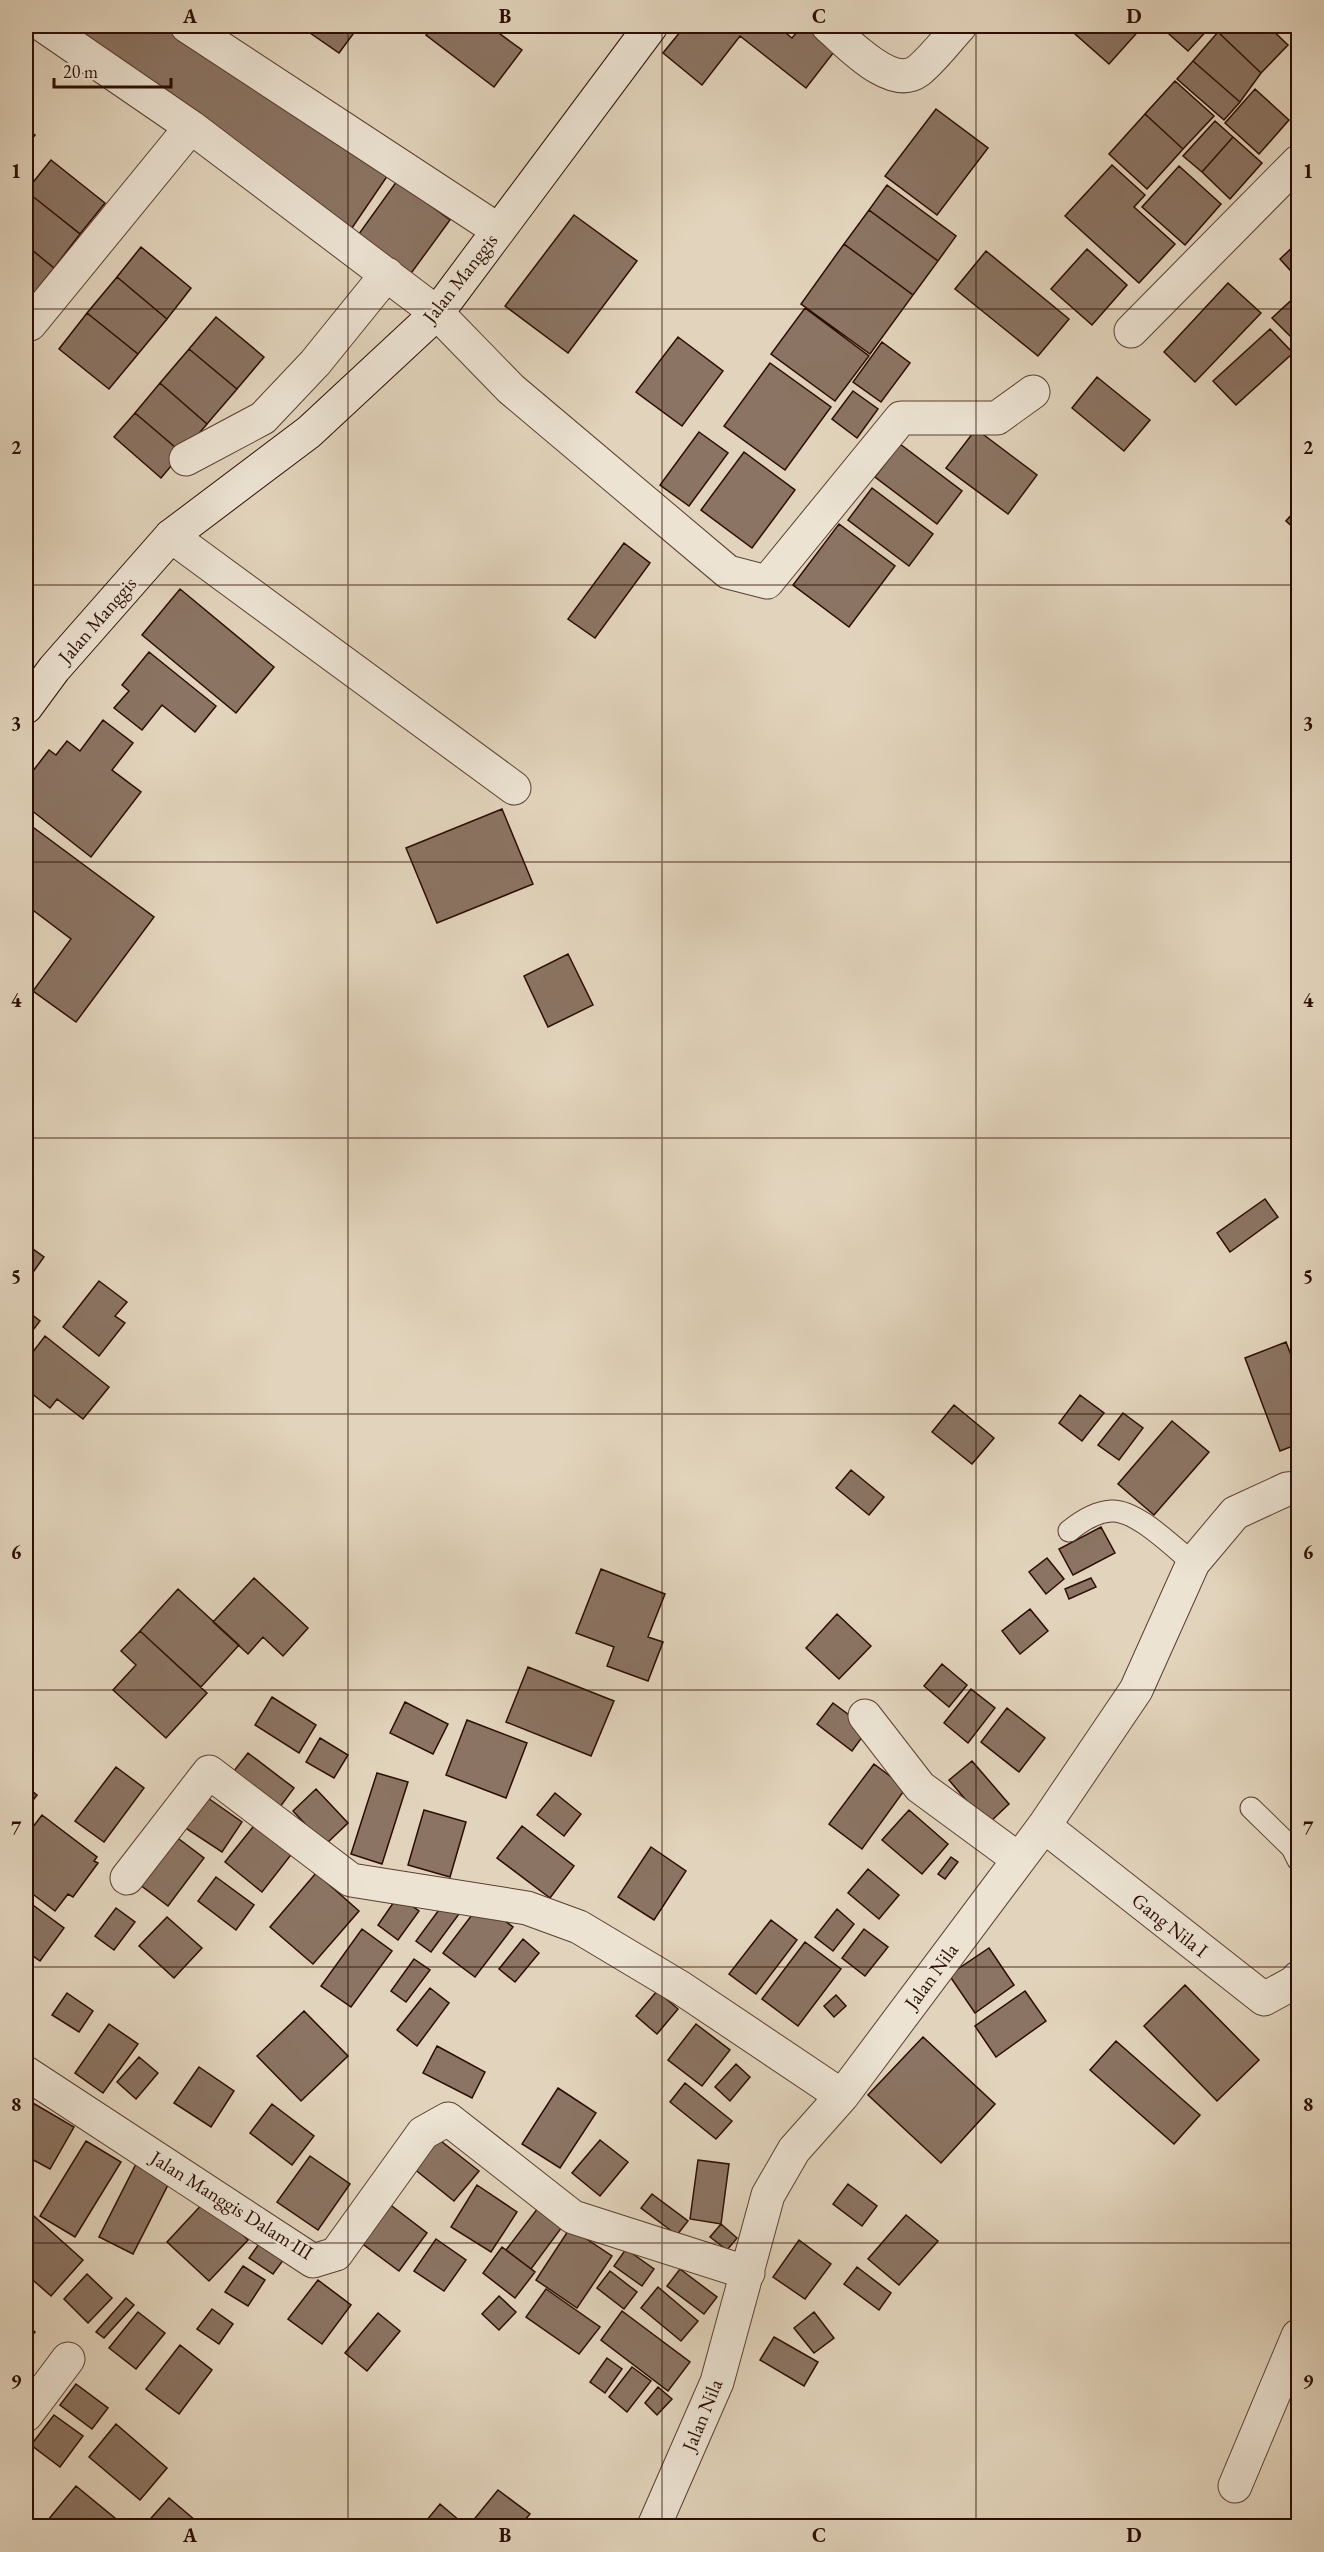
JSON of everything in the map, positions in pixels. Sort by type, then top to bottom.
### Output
[{"type":"street","points":[[44,26],[191,127],[437,312],[511,389],[728,572],[767,582],[901,418],[997,418],[1033,392]]},
{"type":"street","points":[[188,26],[498,230]]},
{"type":"street","name":"Jalan Manggis","points":[[26,707],[54,669],[171,536],[309,432],[437,312],[651,26]]},
{"type":"street","points":[[828,26],[881,70],[898,76],[916,72],[960,26]]},
{"type":"street","points":[[30,324],[191,127]]},
{"type":"street","points":[[1131,331],[1299,162]]},
{"type":"street","points":[[186,459],[263,418],[315,363],[387,274]]},
{"type":"street","points":[[171,536],[514,788]]},
{"type":"street","name":"Jalan Nila","points":[[654,2526],[717,2382],[768,2195],[794,2150],[842,2096],[1044,1826],[1136,1690],[1193,1563],[1235,1513],[1287,1489],[1299,1488]]},
{"type":"street","points":[[865,1716],[920,1787],[1018,1859]]},
{"type":"street","points":[[127,1878],[209,1772],[351,1880],[527,1908],[579,1927],[681,1988],[842,2096]]},
{"type":"street","name":"Gang Nila I","points":[[1044,1826],[1264,2000],[1299,1978]]},
{"type":"street","name":"Jalan Manggis Dalam III","points":[[26,2073],[313,2261],[336,2254],[423,2133],[448,2120],[573,2217],[748,2273]]},
{"type":"street","points":[[1235,2486],[1299,2336]]},
{"type":"street","points":[[26,2415],[68,2359]]},
{"type":"lane","points":[[1069,1532],[1084,1520],[1111,1511],[1135,1517],[1193,1563]]},
{"type":"lane","points":[[1251,1808],[1292,1848],[1299,1860]]},
{"type":"building","points":[[83,26],[175,26],[390,172],[352,228],[74,39]]},
{"type":"building","points":[[300,26],[359,26],[339,53]]},
{"type":"building","points":[[412,26],[428,26],[422,33]]},
{"type":"building","points":[[433,26],[489,26],[522,50],[494,87],[426,35]]},
{"type":"building","points":[[685,26],[777,26],[792,38],[802,26],[827,26],[844,39],[806,88],[740,36],[702,85],[663,53]]},
{"type":"building","points":[[782,26],[796,26],[791,32]]},
{"type":"building","points":[[838,26],[865,26],[854,39]]},
{"type":"building","points":[[1066,26],[1143,26],[1109,64]]},
{"type":"building","points":[[1160,26],[1211,26],[1188,51]]},
{"type":"building","points":[[1223,26],[1268,26],[1288,45],[1261,73],[1218,32]]},
{"type":"building","points":[[1218,32],[1261,73],[1240,102],[1193,61]]},
{"type":"building","points":[[1193,61],[1240,102],[1224,120],[1177,79]]},
{"type":"building","points":[[1175,81],[1214,116],[1183,149],[1145,114]]},
{"type":"building","points":[[1255,89],[1289,120],[1259,154],[1225,123]]},
{"type":"building","points":[[936,109],[988,148],[937,215],[885,176]]},
{"type":"building","points":[[1145,114],[1183,149],[1147,189],[1109,154]]},
{"type":"building","points":[[1215,121],[1233,137],[1202,172],[1183,156]]},
{"type":"building","points":[[26,128],[35,135],[26,146]]},
{"type":"building","points":[[1233,137],[1262,163],[1230,199],[1202,172]]},
{"type":"building","points":[[51,160],[105,203],[80,234],[26,191]]},
{"type":"building","points":[[1112,165],[1145,195],[1134,207],[1175,244],[1139,283],[1065,216]]},
{"type":"building","points":[[1179,166],[1221,204],[1185,245],[1142,207]]},
{"type":"building","points":[[397,181],[450,220],[409,276],[356,238]]},
{"type":"building","points":[[887,185],[956,236],[938,261],[869,210]]},
{"type":"building","points":[[26,191],[80,234],[54,268],[26,245]]},
{"type":"building","points":[[869,210],[938,261],[913,295],[844,244]]},
{"type":"building","points":[[574,215],[637,261],[568,353],[505,306]]},
{"type":"building","points":[[1298,242],[1298,279],[1280,259]]},
{"type":"building","points":[[844,244],[913,295],[870,354],[801,304]]},
{"type":"building","points":[[26,245],[54,268],[26,303]]},
{"type":"building","points":[[141,247],[191,288],[167,319],[117,277]]},
{"type":"building","points":[[1087,249],[1127,285],[1092,325],[1051,289]]},
{"type":"building","points":[[986,251],[1069,319],[1038,356],[955,289]]},
{"type":"building","points":[[117,277],[167,319],[138,354],[87,313]]},
{"type":"building","points":[[1228,283],[1261,313],[1195,382],[1164,352]]},
{"type":"building","points":[[1298,294],[1298,336],[1294,340],[1272,318]]},
{"type":"building","points":[[805,308],[869,356],[835,401],[771,354]]},
{"type":"building","points":[[87,313],[138,354],[109,389],[59,349]]},
{"type":"building","points":[[216,317],[264,357],[237,389],[189,349]]},
{"type":"building","points":[[1270,329],[1293,353],[1236,405],[1213,381]]},
{"type":"building","points":[[678,337],[723,371],[682,426],[636,392]]},
{"type":"building","points":[[882,342],[910,363],[881,402],[853,382]]},
{"type":"building","points":[[189,349],[237,389],[207,424],[160,383]]},
{"type":"building","points":[[770,363],[831,407],[785,470],[724,426]]},
{"type":"building","points":[[1097,377],[1150,420],[1124,451],[1072,408]]},
{"type":"building","points":[[160,383],[207,424],[182,453],[135,413]]},
{"type":"building","points":[[853,391],[878,409],[857,438],[832,419]]},
{"type":"building","points":[[135,413],[182,453],[161,478],[114,437]]},
{"type":"building","points":[[976,429],[1037,475],[1008,514],[946,468]]},
{"type":"building","points":[[699,432],[728,453],[689,506],[660,485]]},
{"type":"building","points":[[900,444],[962,491],[937,524],[875,477]]},
{"type":"building","points":[[744,452],[795,490],[752,548],[701,510]]},
{"type":"building","points":[[872,488],[933,534],[909,566],[848,520]]},
{"type":"building","points":[[1298,507],[1298,532],[1286,521]]},
{"type":"building","points":[[839,524],[895,566],[849,627],[793,585]]},
{"type":"building","points":[[624,543],[650,563],[595,638],[568,619]]},
{"type":"building","points":[[180,589],[274,667],[236,713],[142,635]]},
{"type":"building","points":[[149,652],[216,706],[195,732],[162,705],[142,730],[114,708],[129,691],[122,685]]},
{"type":"building","points":[[103,720],[133,743],[112,770],[141,792],[91,857],[26,806],[26,780],[49,750],[56,755],[67,741],[80,751]]},
{"type":"building","points":[[502,809],[533,884],[437,923],[406,848]]},
{"type":"building","points":[[26,822],[154,917],[76,1022],[33,991],[71,939],[26,905]]},
{"type":"building","points":[[568,954],[593,1005],[548,1027],[524,976]]},
{"type":"building","points":[[1265,1199],[1278,1217],[1230,1252],[1217,1233]]},
{"type":"building","points":[[26,1244],[44,1257],[26,1282]]},
{"type":"building","points":[[99,1281],[127,1302],[115,1316],[125,1323],[99,1356],[63,1327]]},
{"type":"building","points":[[26,1310],[40,1321],[26,1339]]},
{"type":"building","points":[[45,1336],[109,1387],[83,1419],[57,1399],[50,1408],[26,1389],[26,1361]]},
{"type":"building","points":[[1286,1342],[1298,1373],[1298,1444],[1280,1451],[1245,1358]]},
{"type":"building","points":[[1080,1395],[1104,1413],[1082,1441],[1059,1423]]},
{"type":"building","points":[[954,1405],[994,1438],[972,1464],[932,1432]]},
{"type":"building","points":[[1123,1413],[1143,1428],[1119,1460],[1098,1445]]},
{"type":"building","points":[[1172,1421],[1209,1452],[1154,1515],[1118,1484]]},
{"type":"building","points":[[851,1470],[884,1497],[869,1515],[836,1488]]},
{"type":"building","points":[[1101,1527],[1115,1553],[1073,1575],[1059,1549]]},
{"type":"building","points":[[1047,1558],[1064,1579],[1046,1594],[1029,1572]]},
{"type":"building","points":[[601,1569],[665,1594],[648,1637],[663,1642],[648,1681],[607,1666],[614,1647],[576,1633]]},
{"type":"building","points":[[254,1578],[308,1628],[283,1656],[263,1637],[248,1654],[213,1622]]},
{"type":"building","points":[[1091,1578],[1096,1587],[1069,1599],[1065,1589]]},
{"type":"building","points":[[178,1589],[239,1645],[201,1687],[140,1631]]},
{"type":"building","points":[[1030,1609],[1048,1631],[1020,1654],[1002,1631]]},
{"type":"building","points":[[837,1614],[871,1646],[839,1679],[806,1648]]},
{"type":"building","points":[[140,1631],[207,1693],[166,1738],[113,1690],[136,1665],[121,1651]]},
{"type":"building","points":[[942,1664],[967,1685],[949,1707],[924,1686]]},
{"type":"building","points":[[528,1667],[614,1701],[591,1756],[506,1722]]},
{"type":"building","points":[[971,1689],[995,1708],[968,1743],[944,1723]]},
{"type":"building","points":[[272,1697],[316,1725],[299,1753],[255,1725]]},
{"type":"building","points":[[405,1702],[448,1724],[433,1754],[390,1733]]},
{"type":"building","points":[[833,1703],[868,1729],[852,1751],[817,1724]]},
{"type":"building","points":[[1007,1708],[1045,1738],[1019,1772],[981,1742]]},
{"type":"building","points":[[467,1720],[527,1743],[506,1798],[446,1775]]},
{"type":"building","points":[[320,1738],[348,1755],[334,1778],[306,1762]]},
{"type":"building","points":[[248,1753],[294,1788],[277,1811],[230,1776]]},
{"type":"building","points":[[972,1761],[1009,1804],[987,1825],[949,1780]]},
{"type":"building","points":[[874,1764],[906,1788],[862,1849],[829,1824]]},
{"type":"building","points":[[116,1767],[144,1788],[104,1842],[75,1821]]},
{"type":"building","points":[[377,1773],[408,1782],[382,1864],[351,1854]]},
{"type":"building","points":[[26,1786],[37,1795],[26,1809]]},
{"type":"building","points":[[316,1789],[348,1823],[325,1845],[293,1811]]},
{"type":"building","points":[[555,1793],[581,1814],[564,1836],[537,1815]]},
{"type":"building","points":[[205,1796],[242,1822],[222,1852],[184,1827]]},
{"type":"building","points":[[424,1810],[466,1822],[450,1877],[408,1865]]},
{"type":"building","points":[[909,1810],[948,1844],[922,1874],[882,1840]]},
{"type":"building","points":[[42,1815],[97,1857],[94,1861],[98,1863],[73,1897],[68,1894],[55,1911],[26,1889],[26,1836]]},
{"type":"building","points":[[257,1822],[294,1851],[262,1892],[225,1862]]},
{"type":"building","points":[[522,1826],[574,1866],[550,1898],[497,1858]]},
{"type":"building","points":[[171,1833],[204,1858],[168,1906],[135,1881]]},
{"type":"building","points":[[651,1847],[686,1871],[654,1920],[618,1897]]},
{"type":"building","points":[[951,1857],[958,1862],[945,1879],[938,1874]]},
{"type":"building","points":[[868,1869],[899,1895],[879,1919],[848,1893]]},
{"type":"building","points":[[316,1873],[359,1911],[313,1964],[270,1927]]},
{"type":"building","points":[[216,1877],[254,1905],[236,1930],[198,1901]]},
{"type":"building","points":[[398,1896],[419,1911],[398,1940],[378,1925]]},
{"type":"building","points":[[26,1900],[64,1928],[40,1961],[26,1951]]},
{"type":"building","points":[[444,1903],[459,1914],[431,1952],[416,1941]]},
{"type":"building","points":[[481,1903],[513,1927],[475,1977],[443,1953]]},
{"type":"building","points":[[116,1908],[135,1922],[114,1950],[95,1936]]},
{"type":"building","points":[[837,1909],[854,1924],[833,1951],[815,1937]]},
{"type":"building","points":[[167,1917],[202,1948],[174,1978],[139,1946]]},
{"type":"building","points":[[771,1920],[797,1940],[756,1994],[729,1974]]},
{"type":"building","points":[[362,1929],[392,1951],[351,2007],[321,1986]]},
{"type":"building","points":[[864,1929],[888,1947],[865,1976],[842,1958]]},
{"type":"building","points":[[523,1939],[539,1953],[515,1982],[499,1969]]},
{"type":"building","points":[[805,1942],[841,1969],[798,2026],[762,1999]]},
{"type":"building","points":[[989,1948],[1014,1985],[975,2013],[949,1975]]},
{"type":"building","points":[[414,1959],[430,1970],[406,2002],[391,1991]]},
{"type":"building","points":[[1185,1985],[1259,2060],[1217,2101],[1144,2026]]},
{"type":"building","points":[[430,1988],[449,2003],[417,2046],[397,2030]]},
{"type":"building","points":[[657,1991],[678,2009],[657,2034],[636,2016]]},
{"type":"building","points":[[1025,1991],[1046,2021],[996,2057],[975,2026]]},
{"type":"building","points":[[67,1993],[93,2011],[79,2032],[52,2015]]},
{"type":"building","points":[[836,1995],[846,2006],[834,2017],[824,2006]]},
{"type":"building","points":[[304,2011],[348,2056],[301,2101],[257,2056]]},
{"type":"building","points":[[109,2024],[138,2044],[103,2093],[75,2073]]},
{"type":"building","points":[[696,2024],[730,2050],[702,2086],[668,2060]]},
{"type":"building","points":[[923,2037],[995,2104],[941,2163],[868,2095]]},
{"type":"building","points":[[1116,2041],[1200,2115],[1174,2144],[1090,2070]]},
{"type":"building","points":[[437,2046],[485,2072],[472,2098],[423,2073]]},
{"type":"building","points":[[139,2057],[158,2073],[136,2099],[117,2082]]},
{"type":"building","points":[[736,2064],[750,2077],[730,2101],[715,2087]]},
{"type":"building","points":[[199,2067],[234,2091],[211,2127],[174,2103]]},
{"type":"building","points":[[685,2083],[732,2121],[716,2139],[670,2102]]},
{"type":"building","points":[[558,2088],[596,2113],[560,2168],[522,2144]]},
{"type":"building","points":[[26,2099],[74,2127],[50,2169],[26,2156]]},
{"type":"building","points":[[272,2104],[314,2136],[292,2165],[250,2133]]},
{"type":"building","points":[[432,2134],[479,2171],[454,2201],[408,2164]]},
{"type":"building","points":[[600,2140],[628,2162],[600,2196],[572,2173]]},
{"type":"building","points":[[86,2141],[121,2162],[75,2237],[40,2216]]},
{"type":"building","points":[[310,2156],[350,2184],[318,2230],[277,2202]]},
{"type":"building","points":[[698,2160],[729,2164],[721,2224],[690,2219]]},
{"type":"building","points":[[137,2162],[171,2179],[133,2254],[99,2237]]},
{"type":"building","points":[[848,2184],[877,2206],[862,2226],[833,2204]]},
{"type":"building","points":[[477,2185],[517,2212],[491,2252],[451,2227]]},
{"type":"building","points":[[652,2194],[688,2221],[677,2235],[641,2208]]},
{"type":"building","points":[[206,2200],[248,2240],[209,2281],[167,2242]]},
{"type":"building","points":[[384,2200],[427,2233],[399,2271],[356,2239]]},
{"type":"building","points":[[538,2208],[562,2227],[531,2269],[506,2250]]},
{"type":"building","points":[[26,2209],[83,2260],[51,2296],[26,2274]]},
{"type":"building","points":[[906,2215],[938,2241],[899,2285],[868,2259]]},
{"type":"building","points":[[721,2224],[737,2238],[727,2250],[710,2237]]},
{"type":"building","points":[[570,2228],[612,2256],[577,2308],[536,2280]]},
{"type":"building","points":[[266,2234],[290,2251],[273,2274],[249,2258]]},
{"type":"building","points":[[436,2239],[466,2260],[444,2291],[414,2271]]},
{"type":"building","points":[[799,2240],[831,2264],[805,2299],[773,2277]]},
{"type":"building","points":[[502,2247],[535,2272],[515,2298],[483,2273]]},
{"type":"building","points":[[626,2249],[654,2269],[642,2286],[614,2266]]},
{"type":"building","points":[[243,2266],[265,2280],[248,2306],[225,2292]]},
{"type":"building","points":[[857,2267],[891,2293],[879,2310],[844,2284]]},
{"type":"building","points":[[680,2269],[717,2297],[704,2314],[667,2286]]},
{"type":"building","points":[[610,2271],[637,2292],[624,2309],[597,2288]]},
{"type":"building","points":[[87,2274],[112,2298],[88,2323],[64,2299]]},
{"type":"building","points":[[318,2280],[351,2305],[322,2344],[288,2319]]},
{"type":"building","points":[[658,2287],[698,2321],[681,2341],[641,2308]]},
{"type":"building","points":[[546,2289],[600,2327],[579,2354],[526,2317]]},
{"type":"building","points":[[499,2296],[516,2312],[499,2330],[482,2314]]},
{"type":"building","points":[[126,2298],[134,2305],[104,2338],[96,2332]]},
{"type":"building","points":[[212,2309],[233,2324],[219,2344],[197,2329]]},
{"type":"building","points":[[622,2311],[690,2362],[668,2391],[601,2340]]},
{"type":"building","points":[[138,2312],[165,2333],[136,2369],[109,2348]]},
{"type":"building","points":[[814,2312],[834,2338],[814,2353],[794,2328]]},
{"type":"building","points":[[378,2313],[400,2331],[367,2371],[345,2353]]},
{"type":"building","points":[[26,2324],[35,2332],[27,2342],[26,2341]]},
{"type":"building","points":[[774,2337],[818,2362],[804,2386],[760,2360]]},
{"type":"building","points":[[180,2345],[212,2370],[179,2414],[146,2389]]},
{"type":"building","points":[[607,2358],[622,2369],[605,2393],[590,2382]]},
{"type":"building","points":[[632,2367],[651,2381],[627,2412],[609,2397]]},
{"type":"building","points":[[76,2384],[108,2408],[92,2429],[60,2405]]},
{"type":"building","points":[[658,2387],[672,2399],[657,2415],[645,2403]]},
{"type":"building","points":[[54,2415],[83,2436],[60,2467],[31,2445]]},
{"type":"building","points":[[116,2424],[167,2468],[140,2500],[89,2457]]},
{"type":"building","points":[[76,2486],[116,2519],[111,2526],[43,2526]]},
{"type":"building","points":[[498,2490],[530,2514],[520,2526],[476,2526],[471,2523]]},
{"type":"building","points":[[169,2498],[202,2526],[144,2526]]},
{"type":"building","points":[[440,2504],[460,2521],[456,2526],[422,2526]]}]
